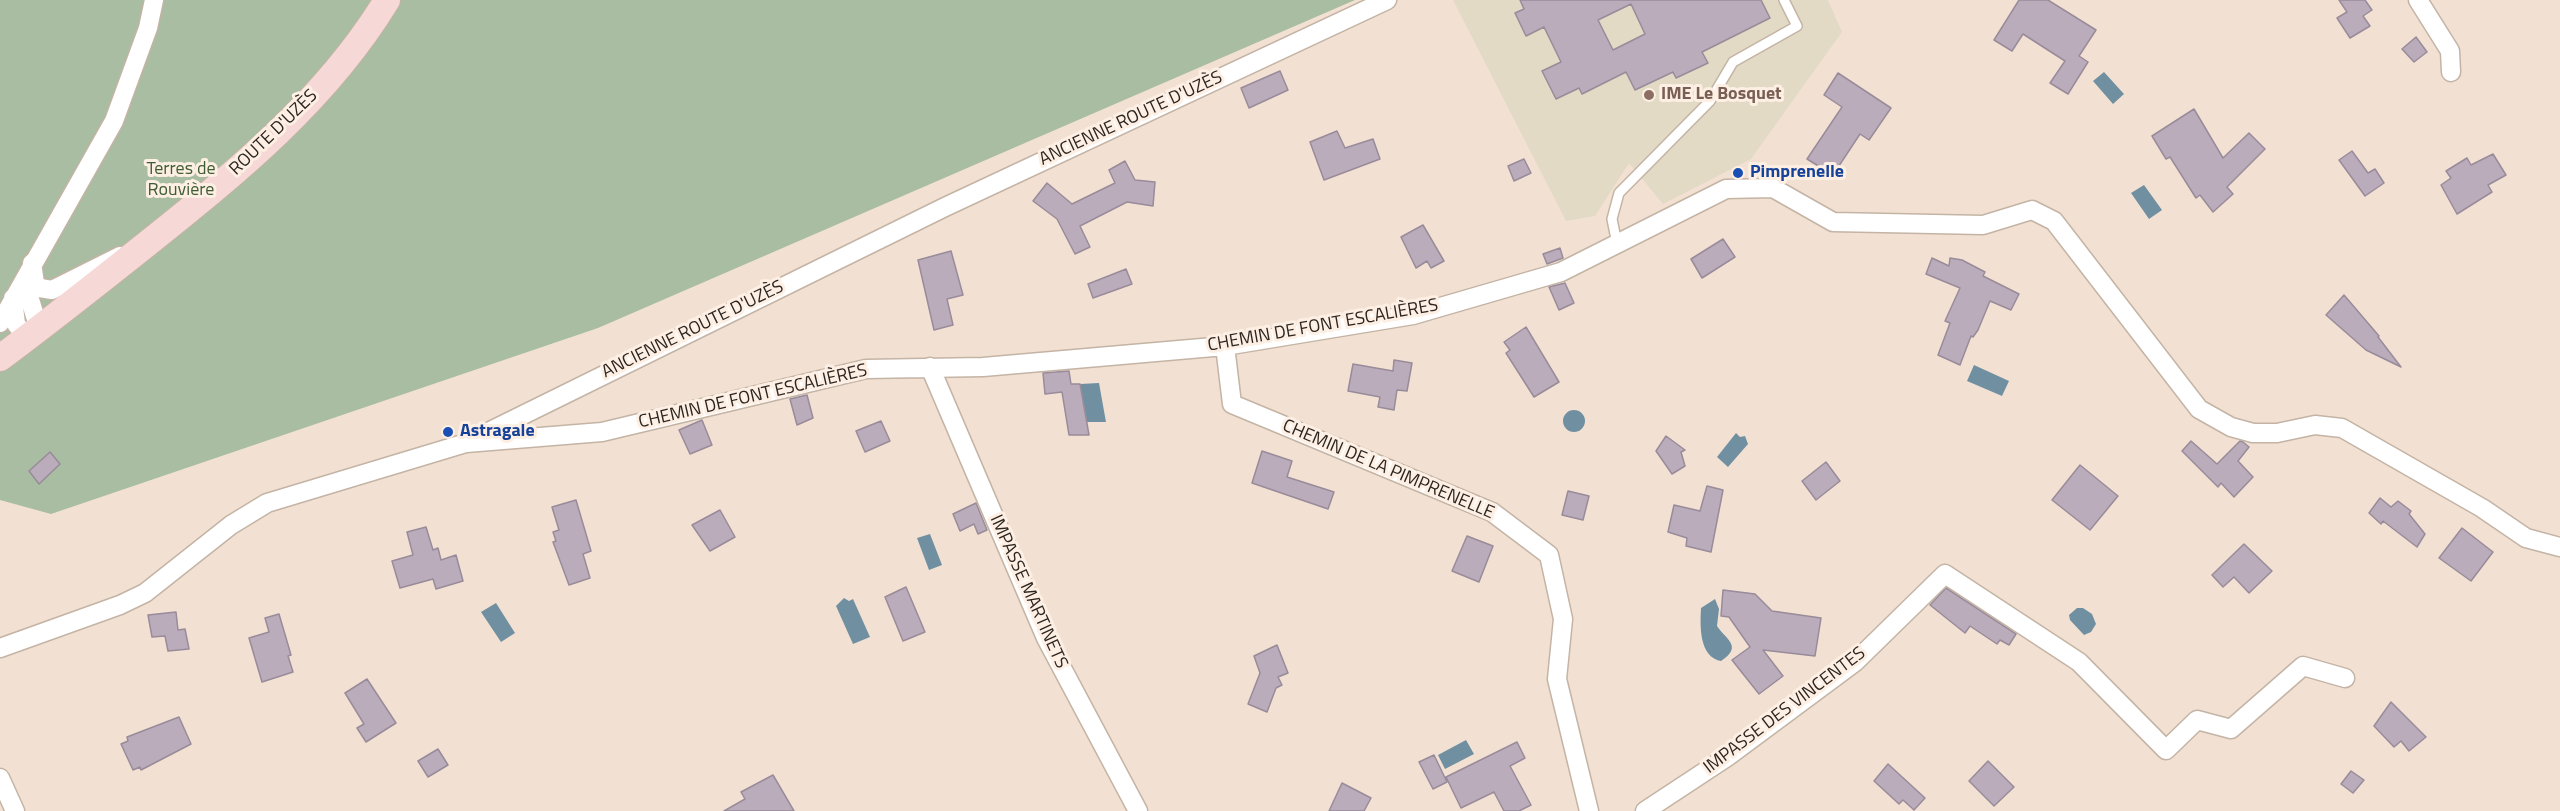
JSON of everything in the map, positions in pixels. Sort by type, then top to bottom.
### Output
[{"type":"main road","name":"ROUTE D'UZÈS","points":[[0,358],[221,184],[314,98],[371,27],[387,0]]},
{"type":"street","points":[[0,323],[114,122],[148,28],[154,0]]},
{"type":"street","name":"ANCIENNE ROUTE D'UZÈS","points":[[0,648],[120,605],[145,593],[231,525],[267,504],[466,443],[945,207],[1387,0]]},
{"type":"street","points":[[2418,0],[2450,51],[2451,72]]},
{"type":"street","name":"CHEMIN DE FONT ESCALIÈRES","points":[[466,443],[602,432],[866,369],[983,368],[1225,346],[1413,315],[1561,273],[1726,189],[1773,188],[1833,222],[1983,225],[2032,210],[2054,221],[2199,409],[2231,427],[2253,433],[2277,433],[2315,425],[2342,429],[2482,508],[2526,538],[2560,548]]},
{"type":"street","points":[[32,263],[35,283],[40,288],[52,290],[148,243]]},
{"type":"street","points":[[32,263],[28,292],[33,334]]},
{"type":"street","points":[[13,298],[16,324],[33,334]]},
{"type":"street","name":"CHEMIN DE LA PIMPRENELLE","points":[[1225,346],[1232,404],[1492,512],[1549,555],[1563,619],[1557,679],[1589,811]]},
{"type":"street","name":"IMPASSE MARTINETS","points":[[930,367],[1046,638],[1138,811]]},
{"type":"street","name":"IMPASSE DES VINCENTES","points":[[1645,811],[1727,757],[1855,662],[1946,574],[2079,662],[2166,750],[2197,720],[2231,729],[2303,666],[2345,678]]},
{"type":"street","points":[[0,778],[15,811]]},
{"type":"lane","points":[[1617,244],[1612,219],[1619,193],[1710,101],[1732,62],[1797,26],[1785,0]]},
{"type":"shaded area","name":"IME Le Bosquet","points":[[1453,0],[1828,0],[1842,32],[1751,159],[1663,204],[1629,163],[1595,216],[1566,221]]},
{"type":"green space","name":"Terres de Rouvière","points":[[0,0],[1355,0],[598,328],[51,514],[0,500]]},
{"type":"water","points":[[2104,72],[2124,94],[2113,104],[2093,81]]},
{"type":"water","points":[[2144,185],[2162,210],[2149,219],[2131,193]]},
{"type":"water","points":[[1974,365],[2009,381],[2002,396],[1967,381]]},
{"type":"water","points":[[1099,383],[1106,422],[1087,422],[1080,384]]},
{"type":"water","points":[[1570,410],[1578,410],[1585,417],[1585,425],[1578,432],[1570,432],[1563,425],[1563,417]]},
{"type":"water","points":[[1736,433],[1740,437],[1745,436],[1748,444],[1728,467],[1717,457]]},
{"type":"water","points":[[930,534],[942,565],[929,570],[917,538]]},
{"type":"water","points":[[844,598],[849,601],[853,599],[870,637],[853,644],[836,606]]},
{"type":"water","points":[[1715,599],[1719,609],[1717,626],[1732,647],[1728,656],[1721,661],[1708,654],[1701,632],[1701,608]]},
{"type":"water","points":[[496,603],[515,633],[501,642],[481,612]]},
{"type":"water","points":[[2077,608],[2083,608],[2092,614],[2096,624],[2091,632],[2084,635],[2070,620],[2069,615]]},
{"type":"water","points":[[1466,740],[1474,754],[1445,769],[1438,755]]},
{"type":"building","points":[[1520,0],[1761,0],[1770,18],[1702,52],[1708,63],[1676,78],[1673,72],[1635,90],[1626,72],[1582,94],[1579,88],[1556,99],[1542,71],[1561,62],[1544,27],[1526,36],[1515,13],[1524,9]],"holes":[[[1631,4],[1645,34],[1613,50],[1598,20]]]},
{"type":"building","points":[[2019,0],[2048,0],[2096,30],[2079,56],[2088,62],[2068,94],[2050,83],[2065,61],[2023,34],[2012,51],[1994,40]]},
{"type":"building","points":[[2339,0],[2365,0],[2372,10],[2363,16],[2370,26],[2350,38],[2337,18],[2347,12]]},
{"type":"building","points":[[2416,37],[2427,52],[2414,62],[2402,49]]},
{"type":"building","points":[[1280,71],[1288,90],[1249,108],[1241,88]]},
{"type":"building","points":[[1838,73],[1891,108],[1869,140],[1860,134],[1833,175],[1807,159],[1842,107],[1824,95]]},
{"type":"building","points":[[2194,109],[2223,158],[2249,133],[2265,149],[2227,187],[2233,194],[2213,212],[2200,195],[2196,198],[2170,157],[2166,159],[2152,136]]},
{"type":"building","points":[[1337,131],[1345,148],[1373,139],[1380,159],[1324,180],[1310,142]]},
{"type":"building","points":[[2352,151],[2368,173],[2375,169],[2384,183],[2365,196],[2339,160]]},
{"type":"building","points":[[2493,154],[2506,175],[2488,185],[2492,192],[2457,214],[2441,185],[2451,178],[2446,171],[2467,158],[2471,165]]},
{"type":"building","points":[[1524,159],[1531,173],[1514,181],[1508,166]]},
{"type":"building","points":[[1125,161],[1135,180],[1155,182],[1153,206],[1127,202],[1080,226],[1090,247],[1075,254],[1057,219],[1033,201],[1047,183],[1072,204],[1115,183],[1109,170]]},
{"type":"building","points":[[1423,225],[1444,261],[1431,268],[1427,261],[1416,268],[1401,237]]},
{"type":"building","points":[[1723,239],[1735,257],[1702,278],[1691,259]]},
{"type":"building","points":[[1560,248],[1563,258],[1547,264],[1543,254]]},
{"type":"building","points":[[951,251],[963,295],[947,299],[953,325],[934,330],[918,260]]},
{"type":"building","points":[[1932,258],[1949,266],[1950,258],[1962,260],[1985,272],[1983,276],[2019,294],[2011,310],[1990,301],[1978,330],[1973,337],[1971,336],[1960,365],[1938,355],[1950,323],[1945,321],[1960,288],[1926,274]]},
{"type":"building","points":[[1126,269],[1132,284],[1093,298],[1088,284]]},
{"type":"building","points":[[1565,283],[1574,303],[1559,310],[1549,287]]},
{"type":"building","points":[[2344,295],[2379,336],[2401,367],[2366,350],[2326,315]]},
{"type":"building","points":[[1526,327],[1559,382],[1534,397],[1506,353],[1510,350],[1504,342]]},
{"type":"building","points":[[1394,360],[1412,363],[1407,391],[1397,390],[1394,410],[1378,407],[1380,397],[1348,391],[1353,364],[1393,371]]},
{"type":"building","points":[[1069,371],[1071,384],[1080,384],[1089,435],[1069,435],[1062,392],[1045,394],[1043,373]]},
{"type":"building","points":[[807,395],[813,418],[797,425],[790,399]]},
{"type":"building","points":[[702,420],[712,445],[690,454],[679,430]]},
{"type":"building","points":[[881,421],[890,441],[865,452],[856,431]]},
{"type":"building","points":[[1666,436],[1685,450],[1681,452],[1685,466],[1672,474],[1656,451]]},
{"type":"building","points":[[2191,441],[2217,464],[2240,441],[2243,442],[2249,447],[2238,461],[2253,477],[2234,497],[2221,483],[2218,487],[2182,451]]},
{"type":"building","points":[[1262,451],[1292,461],[1287,477],[1334,492],[1328,509],[1252,483]]},
{"type":"building","points":[[50,452],[60,464],[39,484],[29,471]]},
{"type":"building","points":[[1826,462],[1840,481],[1816,500],[1802,481]]},
{"type":"building","points":[[2080,465],[2118,496],[2090,530],[2052,500]]},
{"type":"building","points":[[1707,486],[1723,490],[1711,552],[1686,546],[1687,538],[1668,532],[1674,505],[1700,511]]},
{"type":"building","points":[[1568,491],[1589,496],[1583,520],[1562,515]]},
{"type":"building","points":[[2380,498],[2391,507],[2398,501],[2411,511],[2409,514],[2425,534],[2417,547],[2383,521],[2381,524],[2369,513]]},
{"type":"building","points":[[576,500],[591,551],[583,554],[590,578],[569,585],[553,542],[556,541],[553,532],[559,530],[552,507]]},
{"type":"building","points":[[976,503],[987,530],[978,534],[974,524],[960,531],[953,514]]},
{"type":"building","points":[[720,510],[735,537],[710,551],[692,525]]},
{"type":"building","points":[[426,527],[433,550],[438,548],[441,560],[456,555],[463,581],[436,589],[433,579],[400,588],[392,561],[413,555],[407,532]]},
{"type":"building","points":[[2462,528],[2493,552],[2471,581],[2439,558]]},
{"type":"building","points":[[1467,536],[1493,546],[1479,582],[1452,571]]},
{"type":"building","points":[[2244,544],[2272,571],[2249,593],[2234,577],[2223,587],[2212,575]]},
{"type":"building","points":[[906,587],[925,632],[903,641],[885,597]]},
{"type":"building","points":[[1946,588],[2016,634],[2009,645],[2000,640],[1997,644],[1970,626],[1965,633],[1930,605]]},
{"type":"building","points":[[1723,590],[1755,594],[1772,611],[1821,618],[1815,656],[1763,650],[1783,676],[1759,694],[1732,660],[1750,647],[1729,617],[1721,616]]},
{"type":"building","points":[[176,612],[178,630],[185,629],[189,649],[168,651],[165,636],[152,637],[148,615]]},
{"type":"building","points":[[279,614],[291,655],[288,656],[293,672],[262,682],[249,638],[269,632],[265,618]]},
{"type":"building","points":[[1277,645],[1288,673],[1278,677],[1282,685],[1276,688],[1267,712],[1248,704],[1260,673],[1254,656]]},
{"type":"building","points":[[367,679],[396,723],[366,742],[357,728],[364,724],[345,693]]},
{"type":"building","points":[[2391,702],[2426,737],[2409,751],[2401,741],[2394,747],[2374,726]]},
{"type":"building","points":[[179,717],[191,744],[141,770],[140,767],[133,770],[121,744],[128,741],[127,737]]},
{"type":"building","points":[[1517,742],[1525,758],[1510,766],[1531,805],[1519,811],[1504,811],[1494,792],[1461,808],[1446,777]]},
{"type":"building","points":[[438,749],[448,765],[428,777],[418,761]]},
{"type":"building","points":[[1434,755],[1447,782],[1433,789],[1419,762]]},
{"type":"building","points":[[1988,761],[2014,787],[1994,806],[1969,781]]},
{"type":"building","points":[[1888,764],[1925,798],[1914,810],[1903,800],[1899,804],[1874,781]]},
{"type":"building","points":[[2351,771],[2364,780],[2353,793],[2341,784]]},
{"type":"building","points":[[773,775],[794,811],[724,811],[745,799],[741,792]]},
{"type":"building","points":[[1342,783],[1371,798],[1364,811],[1329,811]]},
{"type":"place","name":"IME Le Bosquet","points":[[1649,95]]},
{"type":"place","name":"Pimprenelle","points":[[1738,173]]},
{"type":"place","name":"Astragale","points":[[448,432]]}]
